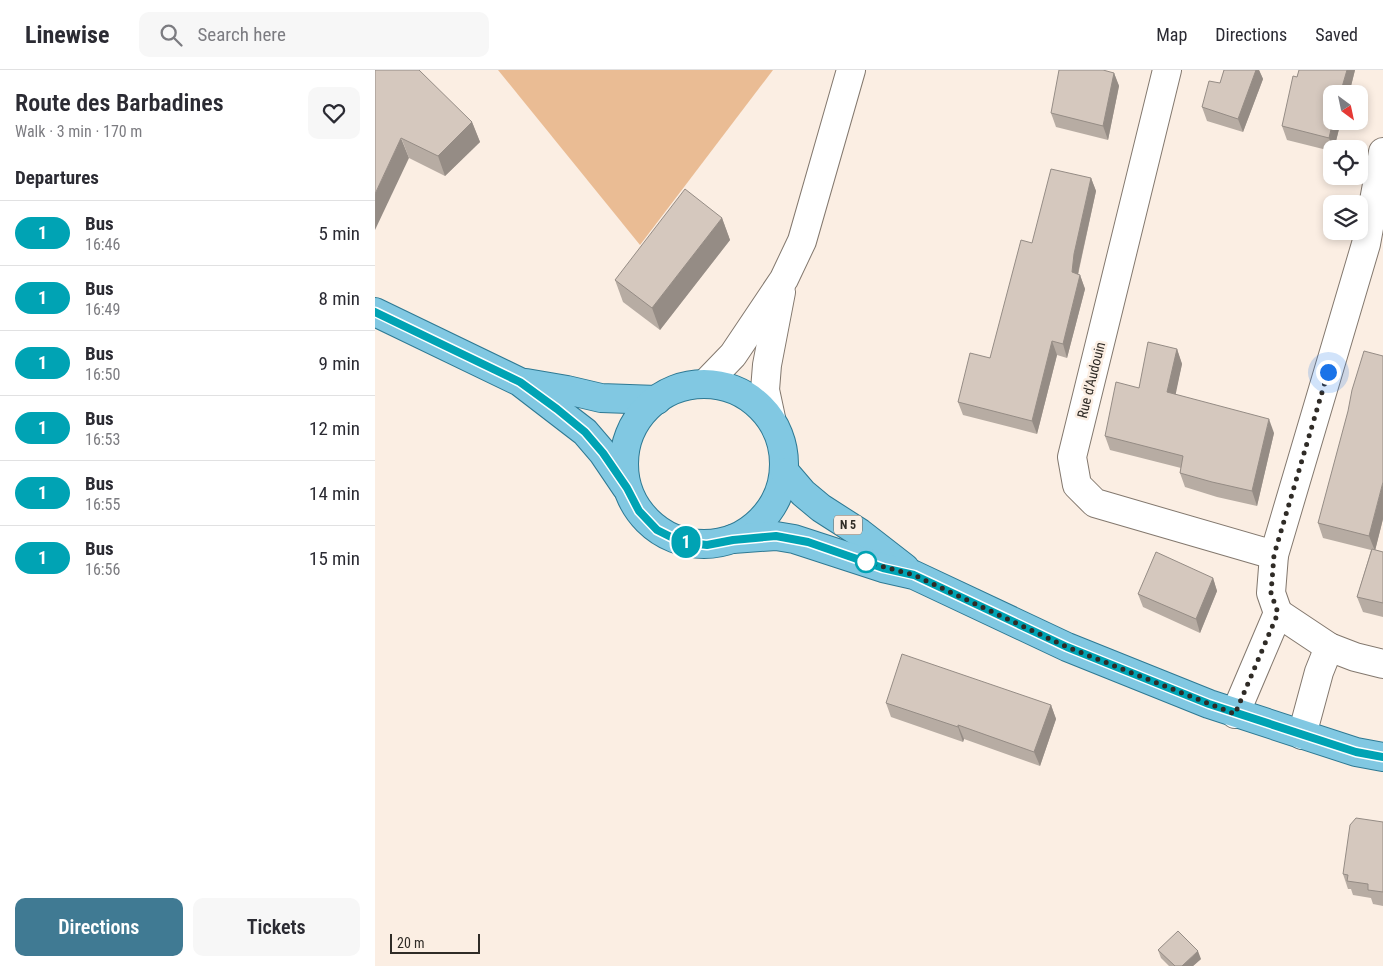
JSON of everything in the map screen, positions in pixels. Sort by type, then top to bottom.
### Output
[{"type":"main road","name":"N 5","points":[[375,312],[520,382],[585,432],[603,453],[627,488],[639,511],[657,530],[681,542],[707,545],[733,540],[776,536],[794,539],[883,568],[914,575]]},
{"type":"main road","name":"N 5","points":[[520,382],[601,398],[657,400]]},
{"type":"main road","name":"N 5","points":[[627,488],[623,463],[628,439],[639,418],[657,400],[680,388],[705,384],[724,387],[742,393],[758,404],[771,418],[780,435],[784,453],[785,472],[781,489],[773,506],[763,520],[733,540]]},
{"type":"main road","name":"N 5","points":[[785,472],[803,493],[821,508],[859,533],[914,575],[1067,647],[1235,714],[1356,752],[1383,758]]},
{"type":"street","points":[[705,384],[733,355],[784,279],[802,240],[851,70]]},
{"type":"street","name":"Rue d'Audouin","points":[[1167,70],[1072,457],[1077,485],[1095,503],[1274,555]]},
{"type":"street","points":[[1383,152],[1374,246],[1274,555],[1271,593],[1278,613],[1329,647],[1355,657],[1383,664]]},
{"type":"street","points":[[771,418],[765,390],[767,365],[784,279]]},
{"type":"street","points":[[1235,714],[1278,613]]},
{"type":"street","points":[[1302,735],[1319,672],[1329,647]]},
{"type":"shaded area","points":[[498,70],[773,70],[640,245]]},
{"type":"building","points":[[375,70],[419,70],[472,122],[438,156],[401,138],[375,194]]},
{"type":"building","points":[[1059,70],[1103,70],[1114,73],[1103,126],[1051,113]]},
{"type":"building","points":[[1224,70],[1256,70],[1238,119],[1202,107],[1209,81],[1220,83]]},
{"type":"building","points":[[1299,70],[1347,70],[1343,85],[1323,85],[1323,130],[1331,130],[1329,138],[1282,126],[1293,76],[1297,77]]},
{"type":"building","points":[[1051,169],[1091,178],[1074,254],[1072,272],[1080,275],[1063,344],[1052,341],[1032,421],[958,402],[970,353],[990,358],[1021,240],[1032,243]]},
{"type":"building","points":[[685,189],[722,218],[652,308],[615,280]]},
{"type":"building","points":[[1148,342],[1177,349],[1167,392],[1269,419],[1252,491],[1180,473],[1183,456],[1105,436],[1116,382],[1139,388]]},
{"type":"building","points":[[1364,351],[1383,356],[1383,482],[1369,536],[1318,523],[1352,390]]},
{"type":"building","points":[[1372,549],[1383,552],[1383,603],[1357,597]]},
{"type":"building","points":[[1156,552],[1213,578],[1196,619],[1138,594]]},
{"type":"building","points":[[902,654],[1051,705],[1034,752],[958,725],[958,727],[886,703]]},
{"type":"building","points":[[1356,818],[1383,822],[1383,892],[1368,890],[1368,884],[1347,881],[1348,875],[1343,874],[1350,825]]},
{"type":"building","points":[[1178,931],[1198,951],[1182,966],[1175,966],[1158,950]]},
{"type":"bus line","name":"1","points":[[375,312],[520,382],[557,409],[585,432],[603,453],[627,488],[639,511],[657,530],[681,542],[707,545],[733,540],[776,536],[808,542],[883,568],[914,575],[1067,647],[1235,714],[1356,752],[1383,757]]},
{"type":"route","points":[[866,562],[914,575],[1067,647],[1235,714],[1278,613],[1271,593],[1274,555],[1328,372]]}]
